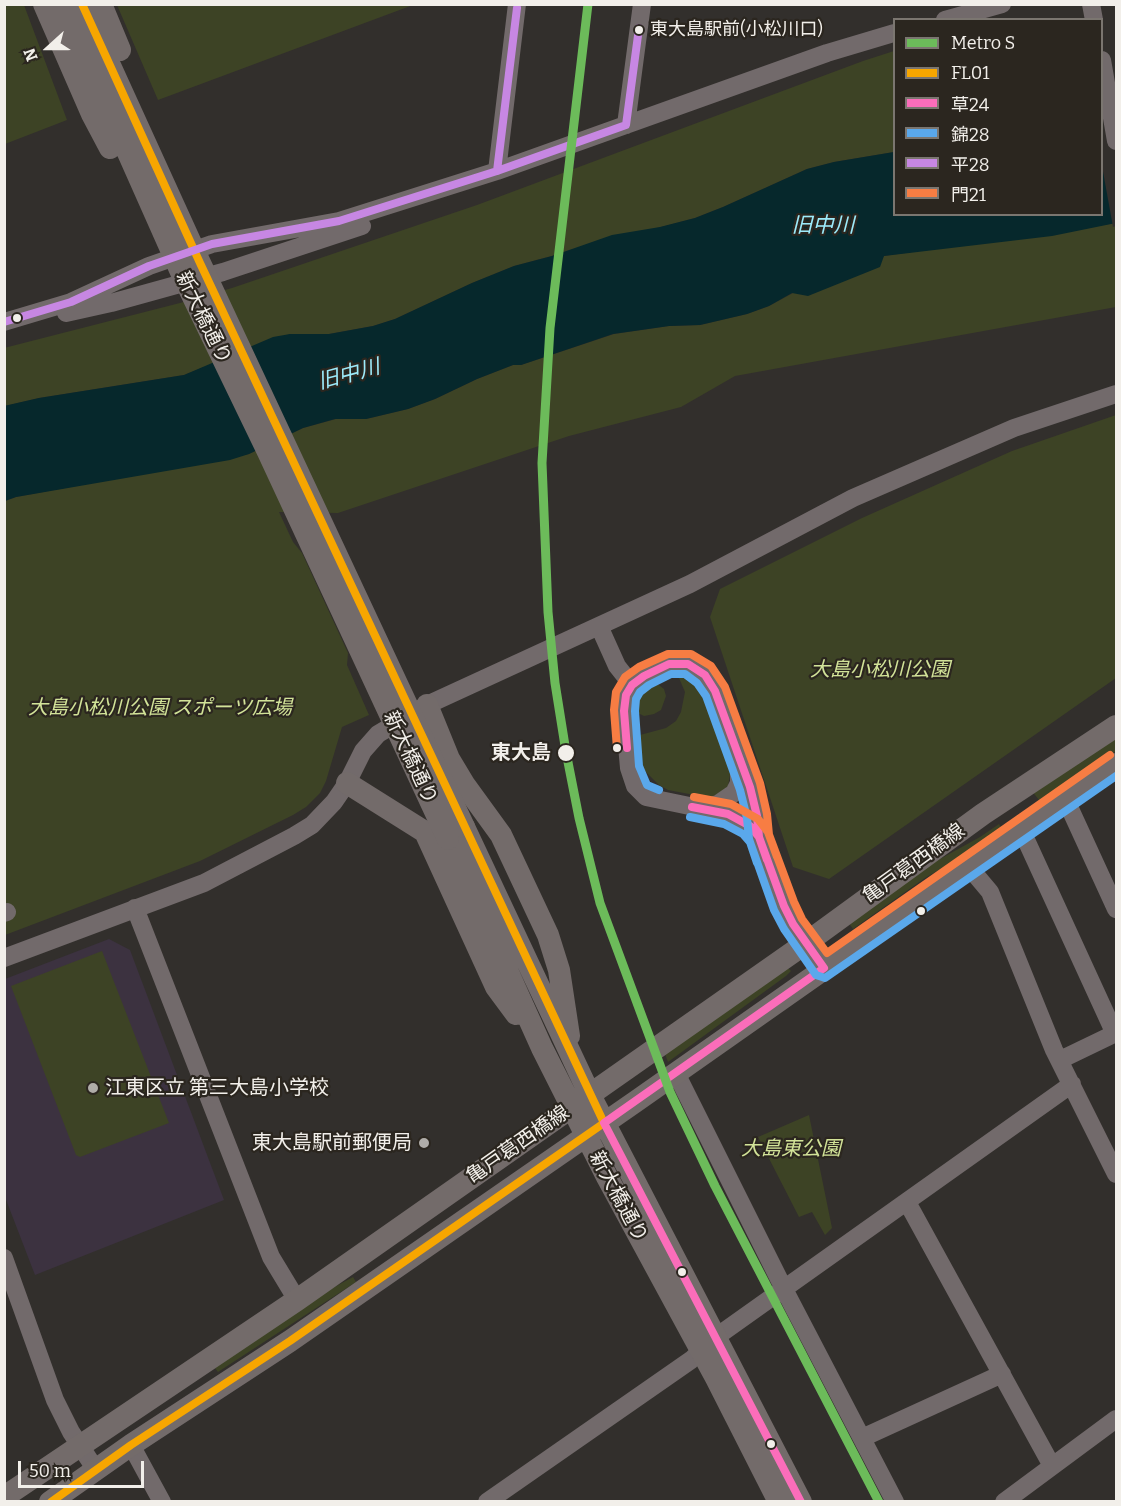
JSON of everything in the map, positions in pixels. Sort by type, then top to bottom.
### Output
[{"type":"main road","points":[[44,4],[92,114],[190,267]]},
{"type":"main road","name":"新大橋通り","points":[[62,4],[190,267]]},
{"type":"main road","name":"新大橋通り","points":[[82,4],[268,452],[456,833],[570,1053],[590,1095],[595,1129],[709,1345],[801,1502]]},
{"type":"main road","points":[[101,4],[139,93],[190,267]]},
{"type":"main road","points":[[427,705],[449,759],[501,835],[548,935],[559,970],[566,1007],[570,1053]]},
{"type":"main road","name":"亀戸葛西橋線","points":[[4,1497],[81,1448],[297,1300],[806,943],[983,814],[1116,726]]},
{"type":"main road","name":"亀戸葛西橋線","points":[[50,1502],[131,1444],[290,1341],[1116,764]]},
{"type":"main road","points":[[1031,781],[1022,799],[1027,812],[1040,816]]},
{"type":"main road","points":[[347,783],[425,832],[496,987],[542,1048]]},
{"type":"main road","points":[[983,814],[998,811],[1008,816],[1018,832]]},
{"type":"main road","name":"新大橋通り","points":[[456,833],[542,1048],[572,1108],[595,1129]]},
{"type":"main road","name":"新大橋通り","points":[[709,1345],[779,1502]]},
{"type":"street","points":[[497,171],[517,4]]},
{"type":"street","points":[[626,125],[642,4]]},
{"type":"street","points":[[952,18],[1002,4]]},
{"type":"street","points":[[4,324],[71,302],[149,266],[212,244],[339,221],[497,171],[827,53],[893,33]]},
{"type":"street","points":[[1103,71],[1116,141]]},
{"type":"street","points":[[4,324],[111,303],[264,259],[392,216],[497,171]]},
{"type":"street","points":[[4,958],[204,883],[294,837],[312,825],[334,802],[347,783],[363,751],[378,734],[427,705],[719,569],[853,498],[1014,428],[1116,394]]},
{"type":"street","points":[[599,626],[617,666],[632,685]]},
{"type":"street","points":[[759,837],[750,826],[735,816],[646,797],[635,786],[629,768],[624,711],[626,695],[632,685],[644,676],[669,664],[688,664],[705,675],[715,692],[738,755],[754,804],[759,837],[784,906],[824,968]]},
{"type":"street","points":[[692,807],[710,807],[734,794],[739,783],[738,755]]},
{"type":"street","points":[[1065,798],[1116,909]]},
{"type":"street","points":[[1018,832],[1116,1034],[1060,1060]]},
{"type":"street","points":[[969,867],[990,891],[1060,1060],[1116,1174]]},
{"type":"street","points":[[135,908],[271,1257],[297,1300]]},
{"type":"street","points":[[676,1073],[784,1289],[895,1502]]},
{"type":"street","points":[[487,1502],[1072,1084]]},
{"type":"street","points":[[907,1202],[1052,1466]]},
{"type":"street","points":[[4,1258],[55,1400],[81,1448],[96,1470]]},
{"type":"street","points":[[862,1438],[1002,1374]]},
{"type":"street","points":[[1004,1502],[1116,1419]]},
{"type":"street","points":[[131,1444],[162,1502]]},
{"type":"shaded area","name":"江東区立 第三大島小学校","points":[[109,939],[130,950],[224,1200],[35,1275],[5,1197],[5,979]]},
{"type":"green space","points":[[4,5],[24,5],[67,120],[5,144]]},
{"type":"green space","points":[[117,5],[413,5],[158,100]]},
{"type":"green space","points":[[893,51],[893,152],[807,169],[695,218],[514,266],[395,319],[373,326],[329,334],[290,334],[184,375],[39,398],[5,406],[4,348],[232,288],[477,205]]},
{"type":"green space","name":"大島小松川公園 スポーツ広場","points":[[1116,223],[1116,307],[735,376],[681,407],[569,436],[338,513],[279,512],[293,542],[302,553],[348,653],[347,665],[369,715],[342,727],[326,781],[320,793],[306,807],[293,815],[200,861],[5,935],[5,501],[16,497],[249,454],[303,428],[336,419],[366,419],[408,409],[513,365],[521,365],[614,334],[669,326],[700,325],[747,314],[884,256]]},
{"type":"green space","name":"大島小松川公園","points":[[1116,415],[1116,678],[829,879],[793,867],[710,617],[720,589],[862,518],[1012,451]]},
{"type":"green space","points":[[685,670],[702,679],[732,764],[728,786],[713,796],[705,797],[668,790],[659,785],[645,771],[640,760],[637,741],[640,735],[666,728],[676,721],[681,712],[685,692],[676,671]]},
{"type":"green space","points":[[655,682],[664,689],[666,696],[661,710],[644,716],[638,713],[634,704],[642,689]]},
{"type":"green space","points":[[1116,738],[1116,751],[1042,804],[1032,791]]},
{"type":"green space","points":[[999,824],[1004,832],[925,878],[853,929],[848,922],[931,864]]},
{"type":"green space","points":[[102,951],[169,1123],[80,1157],[76,1155],[11,986]]},
{"type":"green space","points":[[787,967],[791,971],[786,976],[668,1062],[665,1054]]},
{"type":"green space","name":"大島東公園","points":[[809,1115],[832,1228],[825,1235],[812,1212],[799,1217],[758,1137]]},
{"type":"green space","points":[[353,1277],[356,1282],[218,1372],[215,1368],[318,1296]]},
{"type":"water","name":"旧中川","points":[[1103,131],[1116,223],[1052,236],[884,256],[880,267],[808,296],[792,293],[769,306],[747,314],[700,325],[669,326],[613,334],[521,365],[513,365],[408,409],[366,419],[335,419],[303,428],[249,454],[230,460],[16,497],[5,501],[4,406],[39,398],[184,375],[273,337],[290,334],[329,334],[373,326],[395,319],[514,266],[552,256],[612,235],[695,218],[807,169],[893,152],[893,216],[1103,216]]},
{"type":"pier","points":[[1116,118],[1116,226],[1113,227],[1103,172],[1103,121]]},
{"type":"metro line","name":"S","points":[[588,4],[550,328],[542,463],[548,612],[555,683],[566,752],[579,818],[600,903],[670,1092],[715,1186],[879,1502]]},
{"type":"transit line","name":"FL01","points":[[51,1502],[131,1445],[290,1341],[604,1123],[200,263],[82,4]]},
{"type":"transit line","name":"平28","points":[[497,171],[517,8]]},
{"type":"transit line","name":"平28","points":[[4,322],[71,302],[149,266],[212,244],[339,221],[497,171],[626,125],[639,28]]},
{"type":"transit line","name":"門21","points":[[617,749],[614,710],[616,692],[625,677],[639,667],[668,654],[691,654],[711,666],[725,687],[760,783],[769,835],[777,857]]},
{"type":"transit line","name":"草24","points":[[627,748],[624,711],[626,695],[632,685],[644,676],[669,664],[688,664],[705,675],[715,691],[750,787],[759,837],[767,860]]},
{"type":"transit line","name":"錦28","points":[[659,790],[647,785],[639,766],[636,699],[640,692],[649,685],[671,674],[685,674],[697,683],[706,696],[740,790],[747,818],[749,839],[757,863]]},
{"type":"transit line","name":"門21","points":[[694,797],[731,804],[758,819],[768,832],[802,919],[827,953],[1110,755]]},
{"type":"transit line","name":"錦28","points":[[690,817],[724,824],[743,834],[750,842],[774,910],[784,929],[816,975],[825,978],[1116,776]]},
{"type":"transit line","name":"草24","points":[[692,807],[728,814],[750,826],[759,837],[784,906],[793,924],[824,968],[604,1123],[801,1502]]},
{"type":"place","name":"東大島駅前(小松川口)","points":[[639,30]]},
{"type":"place","name":"東大島","points":[[566,753]]},
{"type":"place","name":"江東区立 第三大島小学校","points":[[93,1088]]},
{"type":"place","name":"東大島駅前郵便局","points":[[424,1143]]}]
